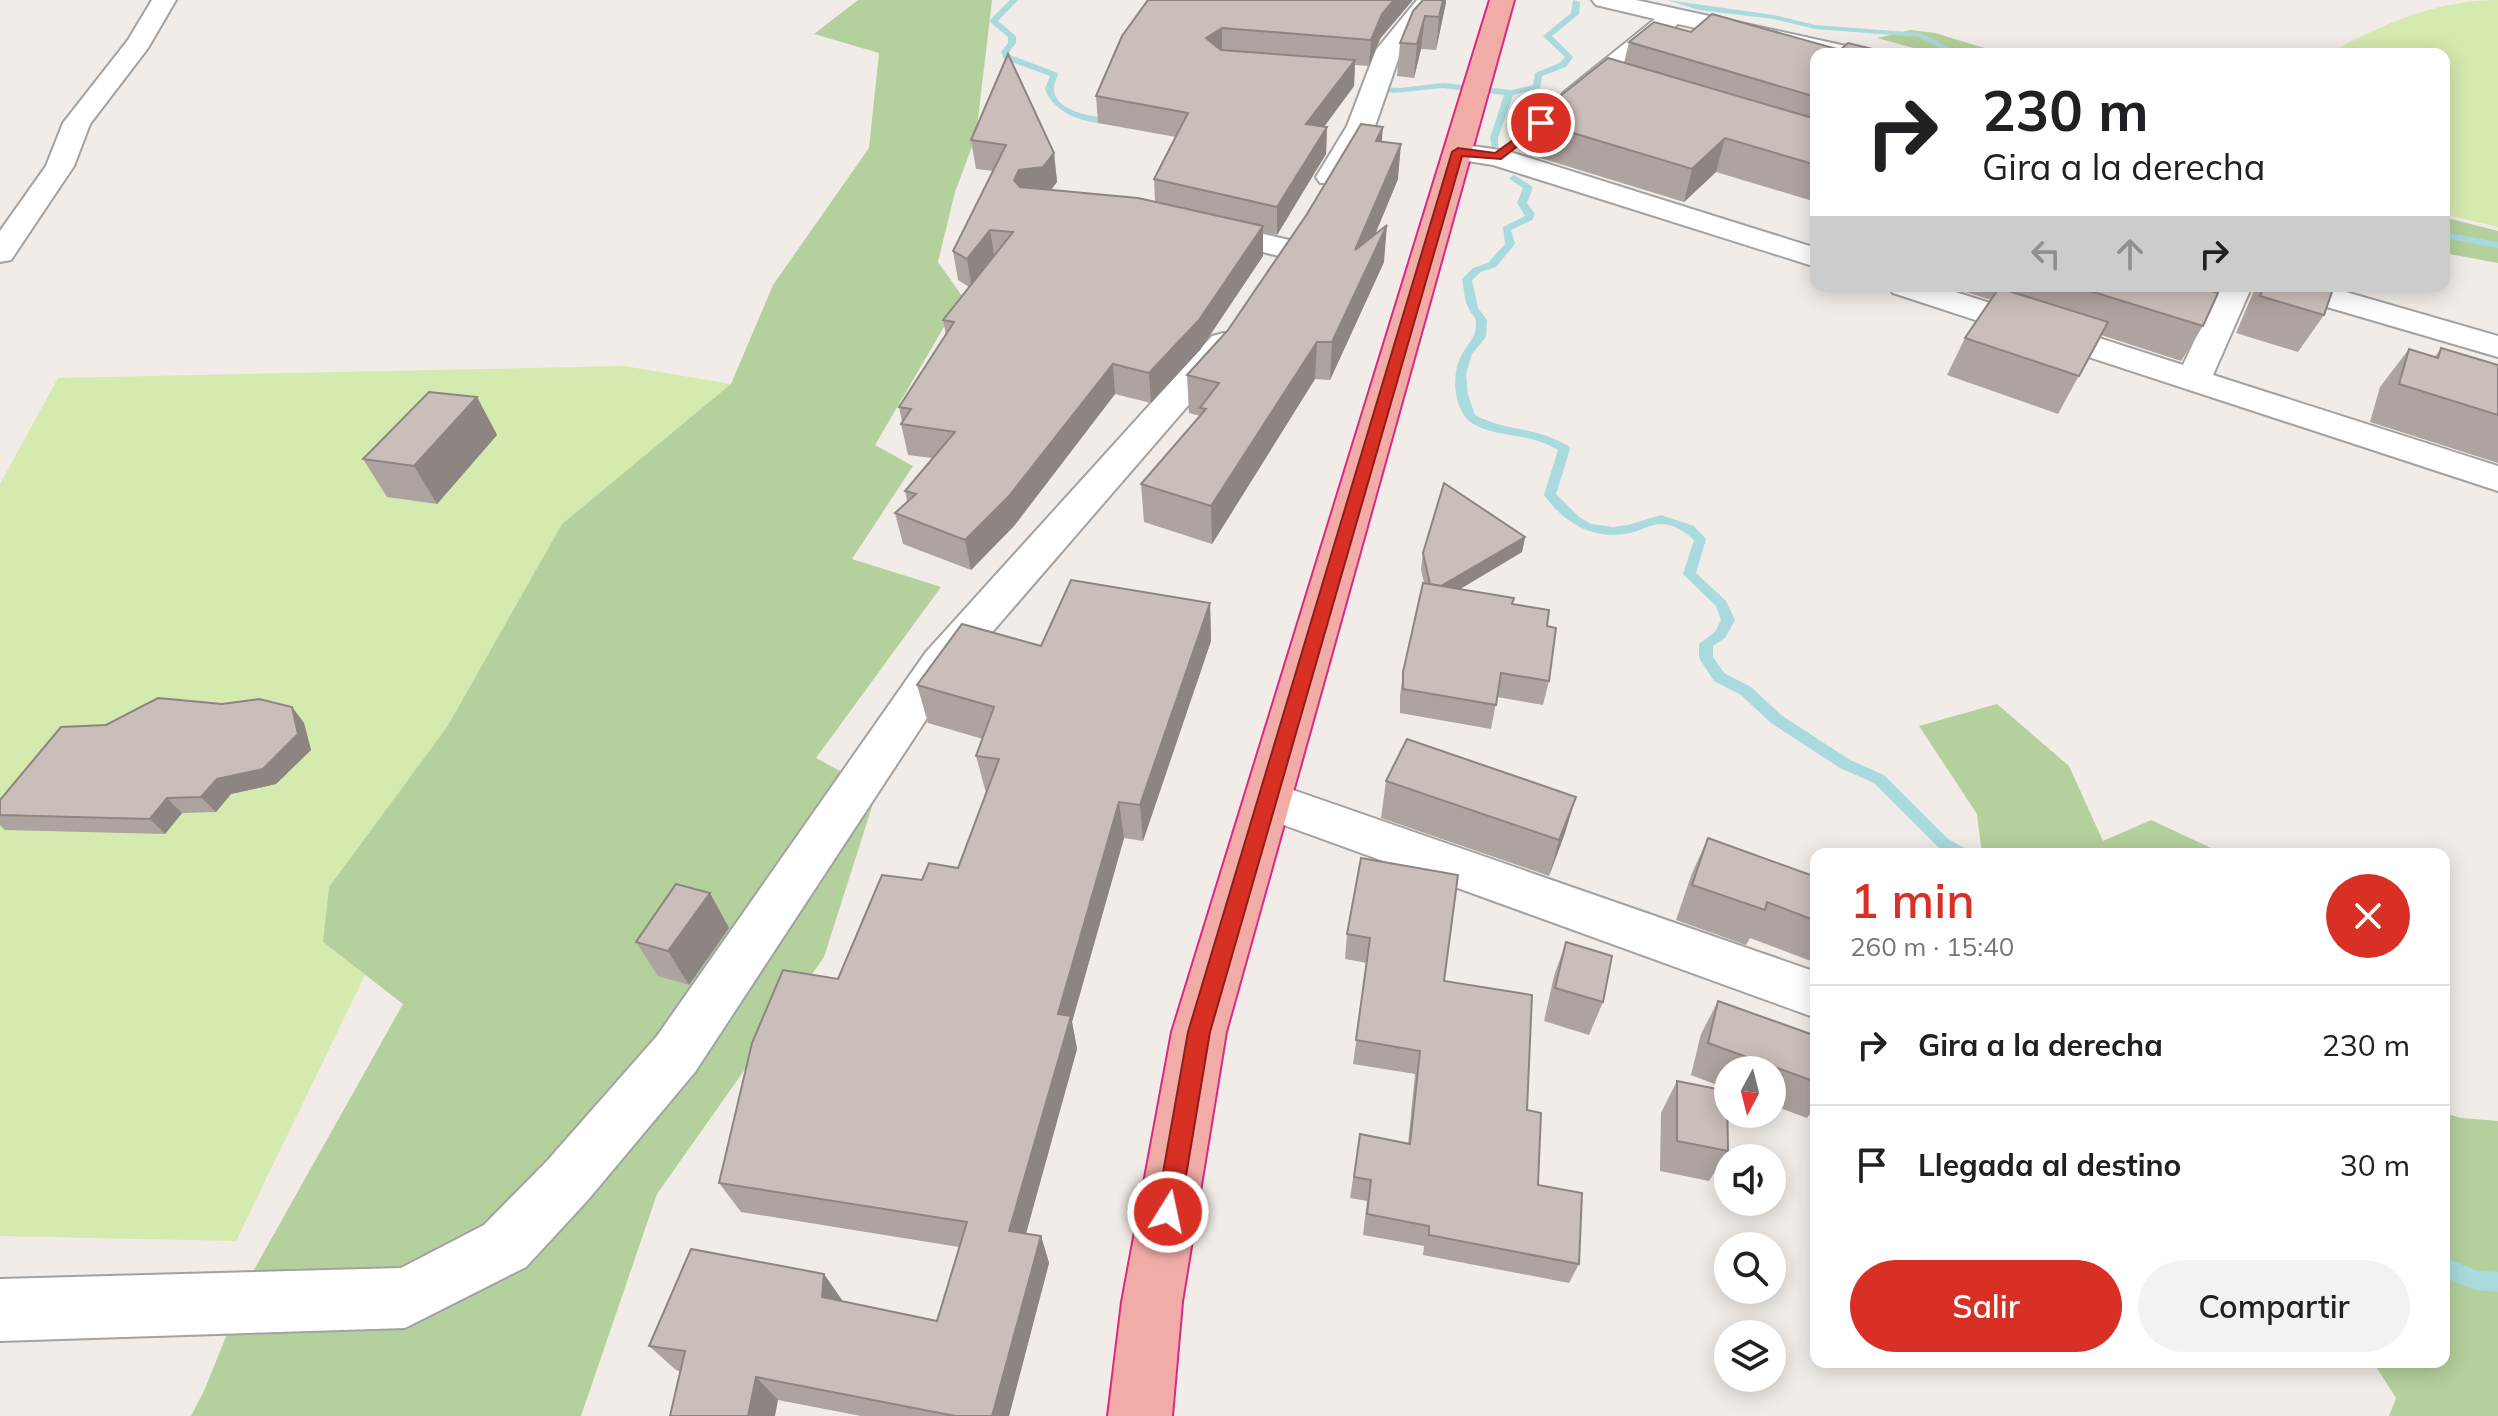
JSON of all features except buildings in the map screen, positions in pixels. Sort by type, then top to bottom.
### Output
[{"type":"highway","points":[[1140,1416],[1152,1302],[1199,1032],[1267,800],[1477,154],[1476,90],[1502,0]]},
{"type":"street","points":[[0,253],[60,166],[77,123],[108,84],[164,0]]},
{"type":"street","points":[[1183,223],[1293,238],[1361,126],[1364,76],[1430,0]]},
{"type":"street","points":[[1604,0],[1819,48]]},
{"type":"street","points":[[1548,118],[1674,16]]},
{"type":"street","points":[[1599,78],[1628,87]]},
{"type":"street","points":[[1477,154],[1522,137]]},
{"type":"street","points":[[1477,154],[1810,256]]},
{"type":"street","points":[[1923,292],[2498,479]]},
{"type":"street","points":[[2194,378],[2233,292]]},
{"type":"street","points":[[2310,292],[2498,347]]},
{"type":"street","points":[[0,1310],[405,1298],[505,1246],[567,1181],[676,1054],[941,663],[1214,359],[1238,322]]},
{"type":"street","points":[[1267,800],[1810,993]]},
{"type":"green space","points":[[858,0],[992,0],[976,136],[955,192],[938,262],[962,296],[875,445],[913,466],[852,559],[941,587],[816,758],[877,791],[824,957],[657,1194],[581,1416],[191,1416],[251,1275],[403,1004],[323,942],[329,887],[447,727],[562,524],[731,384],[773,285],[869,148],[879,53],[814,34]]},
{"type":"green space","points":[[2498,0],[2498,227],[2450,215],[2450,48],[2340,48],[2410,16],[2475,1]]},
{"type":"green space","points":[[1911,30],[1935,33],[1984,48],[1914,48],[1877,38]]},
{"type":"green space","points":[[2450,219],[2498,231],[2498,263],[2450,254]]},
{"type":"green space","points":[[624,366],[731,384],[562,524],[447,727],[329,887],[323,942],[365,975],[236,1241],[0,1236],[0,484],[58,378]]},
{"type":"green space","points":[[1997,704],[2069,766],[2103,841],[2151,820],[2211,848],[1981,848],[1977,814],[1919,726]]},
{"type":"green space","points":[[2450,1115],[2498,1121],[2498,1416],[2389,1416],[2396,1398],[2377,1368],[2450,1368]]},
{"type":"waterway","points":[[1014,0],[993,21],[1012,36],[1012,43],[1005,52],[1007,57],[1055,75],[1049,89],[1052,98],[1066,110],[1114,122]]},
{"type":"waterway","points":[[1671,0],[1699,8],[1774,17],[1815,27],[1921,35],[1946,48]]},
{"type":"waterway","points":[[1508,93],[1537,86],[1538,75],[1563,65],[1569,57],[1547,36],[1575,14],[1576,2]]},
{"type":"waterway","points":[[1381,90],[1443,86],[1508,93]]},
{"type":"waterway","points":[[1495,145],[1494,138],[1509,98],[1508,93]]},
{"type":"waterway","points":[[1514,178],[1528,187],[1522,203],[1530,214],[1529,218],[1506,229],[1510,244],[1492,265],[1477,270],[1467,279],[1473,308],[1482,320],[1481,337],[1467,354],[1461,374],[1462,395],[1470,417],[1495,428],[1538,436],[1564,449],[1550,495],[1562,509],[1587,527],[1613,531],[1661,519],[1690,529],[1700,539],[1689,574],[1721,604],[1728,620],[1720,635],[1706,644],[1706,658],[1719,677],[1746,691],[1776,719],[1845,764],[1879,779],[1943,843],[1953,848]]},
{"type":"waterway","points":[[2450,236],[2498,245]]},
{"type":"waterway","points":[[2450,1270],[2475,1280],[2498,1282]]},
{"type":"route","points":[[1168,1212],[1199,1032],[1458,152],[1497,157],[1541,123]]}]
